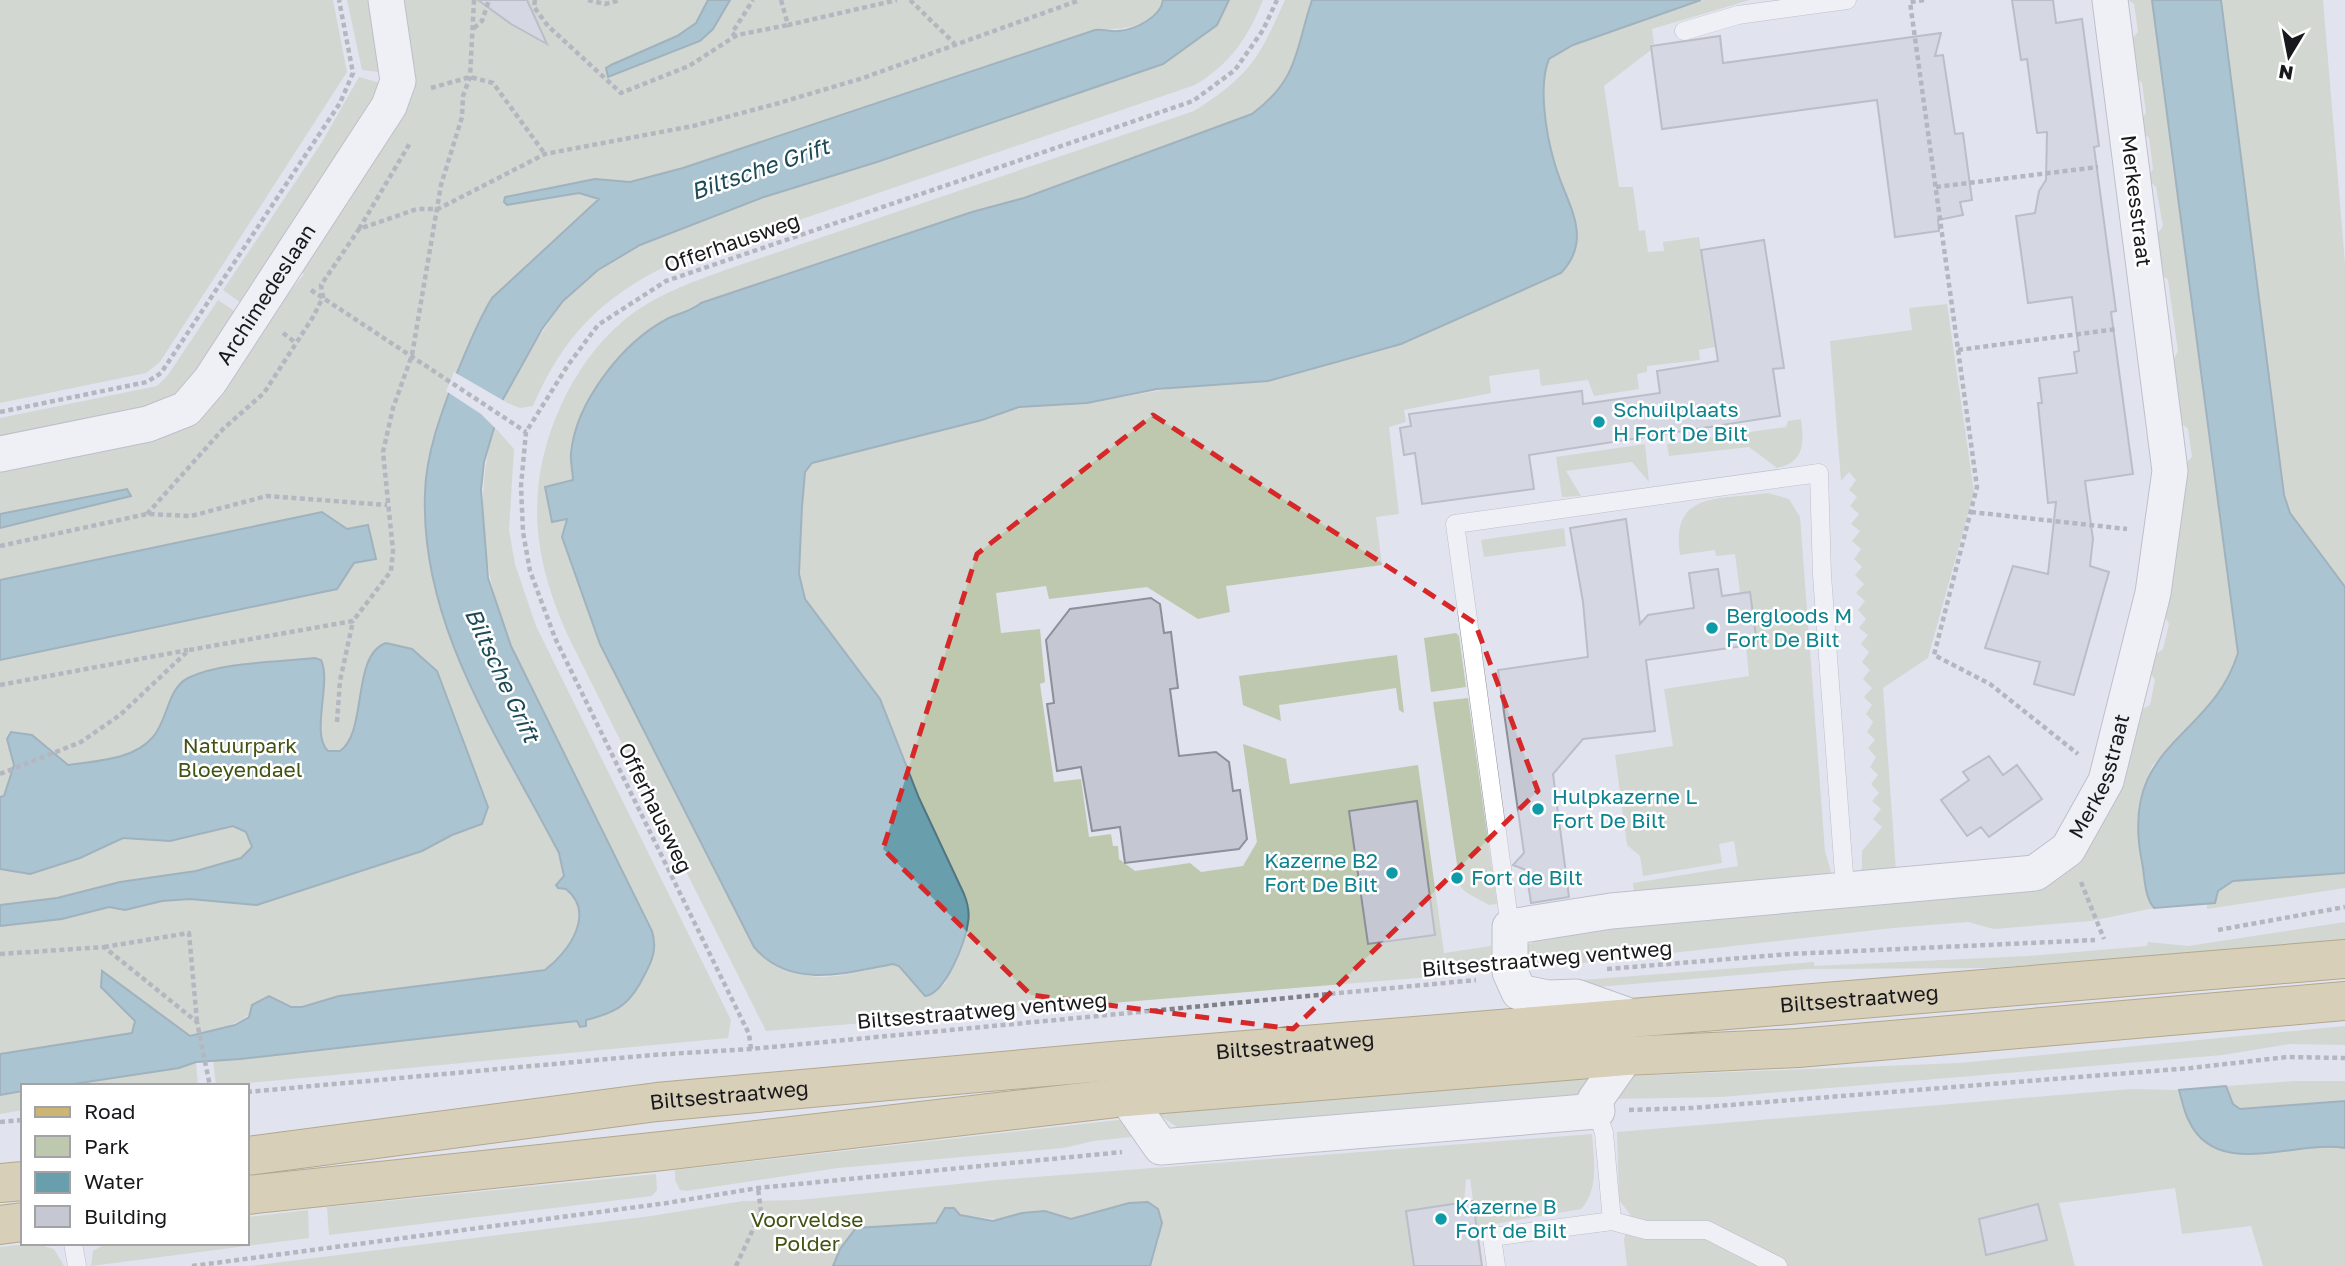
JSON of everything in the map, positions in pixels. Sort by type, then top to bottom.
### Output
[{"type":"main road","name":"Biltsestraatweg","points":[[248,1156],[657,1102],[1632,1017],[2345,959]]},
{"type":"main road","name":"Biltsestraatweg","points":[[248,1195],[662,1152],[1126,1097],[1626,1056],[1798,1048],[2345,1002]]},
{"type":"main road","points":[[0,1184],[21,1181]]},
{"type":"main road","points":[[0,1225],[21,1222]]},
{"type":"street","name":"Archimedeslaan","points":[[0,454],[148,424],[186,409],[209,381],[389,106],[398,81],[386,0]]},
{"type":"street","name":"Merkesstraat","points":[[1510,927],[1611,911],[2035,873],[2068,849],[2106,781],[2153,593],[2170,471],[2110,0]]},
{"type":"street","points":[[1510,927],[1513,977],[1520,992],[1530,996],[1576,997],[1632,1017]]},
{"type":"street","points":[[1126,1097],[1161,1147],[1597,1111],[1595,1100],[1626,1056]]},
{"type":"lane","points":[[1684,31],[1738,15],[1847,0]]},
{"type":"lane","points":[[1510,927],[1455,524],[1819,473],[1822,575],[1845,888]]},
{"type":"lane","points":[[1597,1111],[1604,1133],[1612,1221]]},
{"type":"lane","points":[[1496,1266],[1492,1237],[1612,1221],[1646,1230],[1707,1230],[1778,1266]]},
{"type":"lane","points":[[73,1245],[77,1266]]},
{"type":"path","points":[[0,412],[147,382],[161,373],[340,103],[353,73],[339,0]]},
{"type":"path","points":[[337,722],[340,681],[353,621],[391,571],[393,551],[383,452],[393,408],[412,355],[438,209],[462,117],[463,96],[470,77],[474,0]]},
{"type":"path","points":[[473,28],[482,21],[489,0]]},
{"type":"path","points":[[535,0],[534,6],[548,26],[621,93],[689,66],[736,36],[897,0]]},
{"type":"path","points":[[588,0],[605,4],[621,0]]},
{"type":"path","points":[[736,36],[732,33],[753,0]]},
{"type":"path","points":[[781,0],[788,25]]},
{"type":"path","points":[[910,0],[954,43]]},
{"type":"path","points":[[147,514],[223,429],[264,393],[323,297],[320,285],[359,229],[417,209],[438,209],[545,154],[693,126],[779,103],[863,78],[954,43],[1080,0]]},
{"type":"path","name":"Offerhausweg","points":[[751,1049],[749,1034],[555,638],[530,571],[523,531],[521,486],[526,432],[568,365],[598,325],[666,281],[1193,101],[1235,71],[1263,30],[1277,0]]},
{"type":"path","points":[[1924,0],[1910,2],[1977,487],[1934,655],[1990,684],[2106,781]]},
{"type":"path","points":[[431,88],[470,77],[494,83],[545,154]]},
{"type":"path","points":[[1936,187],[2131,163]]},
{"type":"path","points":[[281,271],[526,432]]},
{"type":"path","points":[[1958,350],[2151,324]]},
{"type":"path","points":[[0,547],[147,514],[191,516],[267,496],[387,505]]},
{"type":"path","points":[[1971,512],[2163,533]]},
{"type":"path","points":[[0,685],[353,621]]},
{"type":"path","points":[[0,774],[65,751],[120,715],[189,650]]},
{"type":"path","points":[[2068,849],[2104,939]]},
{"type":"path","points":[[2214,930],[2345,907]]},
{"type":"path","points":[[0,954],[103,947],[189,933],[197,1022],[210,1084]]},
{"type":"path","name":"Biltsestraatweg ventweg","points":[[1596,970],[1790,954],[2118,938]]},
{"type":"path","points":[[103,947],[197,1022]]},
{"type":"path","name":"Biltsestraatweg ventweg","points":[[751,1049],[1513,977]]},
{"type":"path","points":[[248,1092],[652,1055],[751,1049]]},
{"type":"path","points":[[1597,1111],[1656,1107],[1692,1108],[2191,1068],[2287,1057],[2345,1058]]},
{"type":"path","points":[[0,1122],[21,1119]]},
{"type":"path","points":[[192,1266],[227,1264],[758,1188],[1161,1147]]},
{"type":"path","points":[[736,1266],[761,1212],[758,1188]]},
{"type":"highlighted area","points":[[1153,415],[1475,623],[1538,791],[1293,1029],[1031,995],[883,849],[977,554]]},
{"type":"green space","points":[[0,0],[333,0],[347,72],[160,362],[146,373],[0,403]]},
{"type":"green space","points":[[347,0],[373,0],[386,73],[362,70]]},
{"type":"green space","name":"Natuurpark Bloeyendael","points":[[399,0],[1165,0],[1160,10],[1144,23],[1125,28],[1095,30],[683,168],[441,417],[425,485],[428,544],[437,591],[451,637],[469,681],[559,853],[564,876],[557,888],[565,889],[578,909],[576,932],[554,962],[545,969],[339,996],[302,1007],[291,1007],[269,996],[251,1013],[233,1024],[190,1036],[101,987],[135,1021],[135,1030],[129,1035],[0,1054],[0,466],[144,437],[286,287],[291,290],[304,274],[298,269],[376,151]]},
{"type":"green space","points":[[1229,0],[1263,0],[1237,49],[1195,85],[670,264],[624,290],[587,321],[558,359],[533,406],[520,408],[502,401],[523,361],[563,301],[598,270],[640,245],[764,197],[877,162],[1163,64],[1217,25]]},
{"type":"green space","points":[[1285,0],[1312,0],[1287,76],[1279,89],[1252,114],[1024,198],[972,212],[701,303],[692,310],[666,320],[637,341],[599,385],[586,408],[571,454],[573,481],[562,537],[600,644],[754,947],[791,970],[815,977],[842,975],[893,964],[899,966],[924,996],[945,984],[969,908],[919,798],[880,699],[805,599],[799,574],[805,472],[812,463],[982,420],[1019,407],[1087,403],[1360,356],[1401,344],[1561,273],[1571,259],[1577,232],[1575,218],[1554,161],[1546,123],[1543,96],[1545,70],[1549,59],[1573,45],[1704,0],[1750,0],[1652,29],[1654,44],[1650,45],[1651,50],[1604,86],[1619,187],[1633,187],[1639,231],[1645,230],[1648,252],[1664,251],[1663,242],[1699,237],[1715,347],[1699,350],[1700,360],[1647,366],[1647,372],[1637,374],[1639,389],[1594,396],[1588,380],[1541,386],[1539,369],[1489,376],[1491,393],[1404,410],[1406,422],[1389,427],[1399,514],[1376,517],[1382,565],[1226,586],[1230,612],[1198,619],[1147,587],[1049,599],[1046,586],[996,593],[1001,633],[1040,629],[1045,682],[1040,684],[1054,782],[1081,779],[1089,837],[1111,834],[1113,846],[1118,846],[1119,859],[1135,871],[1190,863],[1201,872],[1243,866],[1257,842],[1243,744],[1286,759],[1290,784],[1418,765],[1444,953],[1491,946],[1492,972],[766,1031],[569,638],[547,579],[537,521],[538,492],[542,463],[562,403],[580,370],[604,340],[634,313],[674,290],[731,268],[1194,111],[1228,87],[1250,64],[1267,38]]},
{"type":"green space","points":[[2128,0],[2152,0],[2238,653],[2225,687],[2152,766],[2143,792],[2145,880],[2148,900],[2154,908],[2091,921],[1994,929],[1968,922],[1893,928],[1521,970],[1525,946],[1571,925],[1926,894],[1973,895],[2003,891],[2048,878],[2137,712],[2150,705],[2155,680],[2148,668],[2152,657],[2163,649],[2169,624],[2163,613],[2184,465],[2192,457],[2188,429],[2177,420],[2173,361],[2178,351],[2168,280],[2159,272],[2155,237],[2163,226],[2156,187],[2147,178],[2153,169],[2149,138],[2140,130],[2139,122],[2146,113],[2142,83],[2134,76],[2129,42],[2138,32],[2134,4]]},
{"type":"green space","points":[[2221,0],[2323,0],[2345,263],[2345,587],[2290,513],[2284,495]]},
{"type":"green space","points":[[359,77],[384,84],[245,306],[223,290],[322,142]]},
{"type":"green space","points":[[218,300],[239,314],[187,389],[159,405],[0,440],[0,418],[157,386],[168,375]]},
{"type":"green space","points":[[1947,304],[1974,492],[1928,658],[1883,688],[1896,871],[1859,872],[1862,868],[1862,851],[1882,827],[1873,819],[1881,809],[1872,801],[1879,793],[1871,784],[1878,775],[1870,767],[1876,757],[1868,748],[1875,740],[1867,732],[1873,722],[1866,714],[1872,705],[1864,697],[1872,688],[1863,679],[1870,670],[1862,662],[1869,652],[1861,644],[1868,635],[1859,628],[1866,619],[1858,610],[1865,601],[1856,593],[1864,584],[1855,575],[1862,567],[1854,559],[1861,549],[1852,541],[1860,531],[1851,524],[1859,514],[1850,506],[1857,497],[1849,490],[1856,480],[1849,472],[1841,481],[1830,341],[1912,330],[1909,308]]},
{"type":"green space","points":[[1801,419],[1801,450],[1793,461],[1777,468],[1749,447],[1669,456],[1667,444],[1786,427],[1788,421]]},
{"type":"green space","points":[[494,426],[514,449],[509,530],[515,564],[536,626],[731,1020],[728,1038],[216,1084],[213,1059],[240,1059],[578,1021],[580,1027],[586,1026],[586,1020],[618,1008],[629,999],[643,978],[652,931],[511,646],[501,619],[484,538],[484,482]]},
{"type":"green space","points":[[1645,444],[1649,482],[1632,462],[1566,471],[1581,496],[1562,497],[1556,457]]},
{"type":"green space","points":[[1768,493],[1789,499],[1800,517],[1825,851],[1832,875],[1634,892],[1633,883],[1738,866],[1734,841],[1719,844],[1722,863],[1643,876],[1640,856],[1627,845],[1615,755],[1673,746],[1664,689],[1749,676],[1746,647],[1757,644],[1750,592],[1740,593],[1735,554],[1716,556],[1715,550],[1680,555],[1679,534],[1683,519],[1691,509],[1702,502]]},
{"type":"green space","points":[[1564,528],[1566,546],[1484,557],[1481,540]]},
{"type":"green space","points":[[1456,633],[1459,636],[1466,687],[1431,692],[1424,638]]},
{"type":"green space","points":[[1397,655],[1404,713],[1399,710],[1396,688],[1279,705],[1281,721],[1243,705],[1239,676]]},
{"type":"green space","points":[[1468,698],[1497,904],[1489,905],[1468,894],[1458,880],[1433,702]]},
{"type":"green space","points":[[2345,873],[2345,888],[2207,909],[2207,904],[2215,903],[2218,891],[2233,881]]},
{"type":"green space","points":[[2345,922],[2345,942],[1991,968],[1808,969],[1550,991],[1543,983],[1814,962],[1814,966],[2028,956],[2147,946],[2148,942],[2188,946]]},
{"type":"green space","points":[[2345,1026],[2345,1045],[2289,1044],[2223,1055],[1721,1097],[1613,1099],[1631,1076],[1959,1063]]},
{"type":"green space","points":[[196,1062],[198,1084],[73,1084],[179,1068]]},
{"type":"green space","points":[[1593,1078],[1577,1095],[1187,1134],[1158,1114]]},
{"type":"green space","points":[[2345,1081],[2345,1101],[2240,1109],[2233,1104],[2226,1086]]},
{"type":"green space","points":[[2131,1089],[2179,1090],[2189,1123],[2345,1148],[2345,1266],[2263,1266],[2251,1226],[2182,1234],[2175,1188],[2059,1203],[2075,1266],[1627,1266],[1624,1240],[1630,1214],[1619,1200],[1617,1132]]},
{"type":"green space","points":[[21,1091],[21,1110],[0,1114],[0,1095]]},
{"type":"green space","points":[[1127,1119],[1140,1136],[1094,1141],[1063,1148],[838,1168],[686,1191],[680,1190],[675,1180],[675,1170]]},
{"type":"green space","name":"Voorveldse Polder","points":[[1592,1134],[1593,1184],[1581,1209],[1477,1227],[1470,1179],[1466,1180],[1464,1203],[1406,1211],[1414,1266],[1150,1266],[1159,1239],[1104,1210],[1071,1219],[1045,1211],[1022,1213],[1005,1220],[960,1215],[936,1223],[856,1228],[840,1249],[833,1266],[249,1266],[651,1216],[743,1201],[799,1200],[997,1180]]},
{"type":"green space","points":[[656,1174],[657,1190],[652,1196],[329,1235],[327,1207]]},
{"type":"green space","points":[[308,1210],[309,1238],[91,1266],[93,1251],[104,1245],[248,1245],[248,1217]]},
{"type":"green space","points":[[41,1245],[54,1249],[64,1266],[0,1266],[0,1247]]},
{"type":"water","points":[[708,0],[730,0],[713,29],[700,41],[608,77],[606,68],[677,36],[696,23]]},
{"type":"water","name":"Biltsche Grift","points":[[1163,0],[1229,0],[1217,25],[1163,64],[877,162],[764,197],[640,245],[598,270],[563,301],[542,329],[502,401],[484,462],[481,490],[488,578],[511,646],[652,931],[654,948],[648,969],[635,992],[623,1005],[607,1014],[586,1020],[586,1026],[580,1027],[577,1021],[196,1062],[179,1068],[73,1084],[21,1084],[21,1091],[0,1095],[0,1054],[132,1033],[135,1021],[101,987],[102,971],[190,1036],[235,1025],[249,1017],[252,1005],[269,996],[291,1007],[302,1007],[339,996],[545,970],[570,943],[576,932],[579,909],[566,889],[556,885],[564,876],[559,853],[468,680],[450,636],[436,590],[427,542],[425,493],[431,450],[449,394],[481,318],[492,298],[599,199],[579,193],[507,205],[504,202],[505,197],[595,179],[630,182],[683,168],[1095,30],[1132,28],[1146,22]]},
{"type":"water","points":[[1312,0],[1701,0],[1573,45],[1549,59],[1544,82],[1548,137],[1577,232],[1571,259],[1561,273],[1401,344],[1268,381],[1157,389],[1087,403],[1019,407],[982,420],[812,463],[805,472],[802,507],[799,574],[805,599],[880,699],[919,798],[964,894],[969,918],[963,942],[947,977],[933,993],[925,996],[899,966],[893,964],[819,975],[784,969],[768,960],[754,947],[600,644],[562,537],[567,519],[552,522],[545,487],[573,480],[571,456],[575,434],[592,395],[618,358],[634,343],[667,319],[701,303],[972,212],[1024,198],[1252,114],[1279,89],[1287,76]]},
{"type":"water","points":[[2152,0],[2221,0],[2284,495],[2290,513],[2345,587],[2345,873],[2233,881],[2218,891],[2215,903],[2154,908],[2145,886],[2138,822],[2143,791],[2155,766],[2208,706],[2225,682],[2238,653]]},
{"type":"water","points":[[127,489],[131,496],[0,528],[0,514]]},
{"type":"water","points":[[322,512],[347,529],[368,525],[376,559],[354,563],[337,589],[0,660],[0,580]]},
{"type":"water","points":[[386,643],[412,649],[437,671],[488,807],[482,824],[452,835],[422,851],[257,905],[190,899],[162,901],[125,910],[109,907],[62,919],[0,926],[0,905],[57,898],[120,882],[196,871],[241,858],[252,847],[246,832],[233,826],[170,841],[123,838],[80,858],[30,874],[0,869],[0,797],[4,796],[14,765],[7,739],[11,732],[32,735],[68,765],[114,758],[136,751],[153,737],[176,689],[188,678],[233,666],[315,658],[321,660],[324,670],[321,721],[323,743],[328,751],[340,751],[349,741],[354,728],[368,662],[375,650]]},
{"type":"water","points":[[2226,1086],[2233,1104],[2240,1109],[2345,1101],[2345,1148],[2326,1147],[2260,1154],[2238,1154],[2219,1149],[2202,1139],[2189,1121],[2179,1090]]},
{"type":"water","points":[[1148,1202],[1158,1209],[1162,1223],[1150,1266],[833,1266],[840,1249],[856,1228],[936,1223],[945,1208],[954,1208],[960,1215],[993,1221],[1022,1213],[1045,1211],[1071,1219],[1129,1203]]},
{"type":"pier","points":[[454,372],[506,402],[497,430],[481,414],[446,391]]},
{"type":"building","points":[[478,0],[527,0],[547,44],[511,24]]},
{"type":"building","points":[[2012,0],[2053,0],[2056,23],[2082,19],[2099,146],[2094,147],[2116,311],[2111,312],[2133,474],[2085,481],[2093,539],[2090,566],[2109,572],[2074,695],[2034,684],[2040,662],[1985,648],[2013,566],[2048,574],[2056,502],[2048,503],[2038,403],[2042,403],[2039,378],[2077,373],[2074,352],[2079,351],[2072,297],[2028,303],[2016,216],[2035,213],[2039,191],[2046,180],[2047,132],[2037,133],[2027,59],[2021,60]]},
{"type":"building","points":[[1941,33],[1935,56],[1943,55],[1955,134],[1963,133],[1972,200],[1960,202],[1963,215],[1938,220],[1939,231],[1895,237],[1877,100],[1662,129],[1651,46],[1720,36],[1723,63]]},
{"type":"building","points":[[1764,240],[1784,368],[1773,369],[1780,416],[1529,455],[1534,489],[1422,504],[1415,453],[1404,455],[1400,428],[1411,426],[1409,414],[1582,391],[1583,404],[1660,393],[1657,371],[1718,361],[1701,250]]},
{"type":"building","points":[[1626,519],[1640,624],[1648,615],[1694,608],[1689,573],[1718,569],[1722,596],[1750,592],[1757,644],[1646,660],[1655,731],[1583,739],[1553,774],[1569,897],[1531,903],[1526,870],[1513,865],[1524,853],[1498,670],[1588,657],[1583,602],[1570,528]]},
{"type":"building","points":[[1151,598],[1160,604],[1164,633],[1171,632],[1178,688],[1170,689],[1179,756],[1216,752],[1229,762],[1233,791],[1240,790],[1247,839],[1239,849],[1125,863],[1120,827],[1092,831],[1081,767],[1057,771],[1047,704],[1054,703],[1046,640],[1070,609]]},
{"type":"building","points":[[1989,756],[2003,775],[2017,765],[2042,799],[1989,837],[1981,827],[1967,836],[1941,800],[1969,780],[1963,772]]},
{"type":"building","name":"Kazerne B2 Fort De Bilt","points":[[1417,801],[1435,935],[1368,944],[1349,811]]},
{"type":"building","name":"Kazerne B Fort de Bilt","points":[[1473,1201],[1482,1266],[1414,1266],[1406,1211]]},
{"type":"building","points":[[2038,1204],[2047,1240],[1986,1255],[1979,1219]]},
{"type":"place","name":"Schuilplaats H Fort De Bilt","points":[[1599,422]]},
{"type":"place","name":"Bergloods M Fort De Bilt","points":[[1712,628]]},
{"type":"place","name":"Hulpkazerne L Fort De Bilt","points":[[1538,809]]},
{"type":"place","name":"Kazerne B2 Fort De Bilt","points":[[1392,873]]},
{"type":"place","name":"Fort de Bilt","points":[[1457,878]]},
{"type":"place","name":"Kazerne B Fort de Bilt","points":[[1441,1219]]}]
